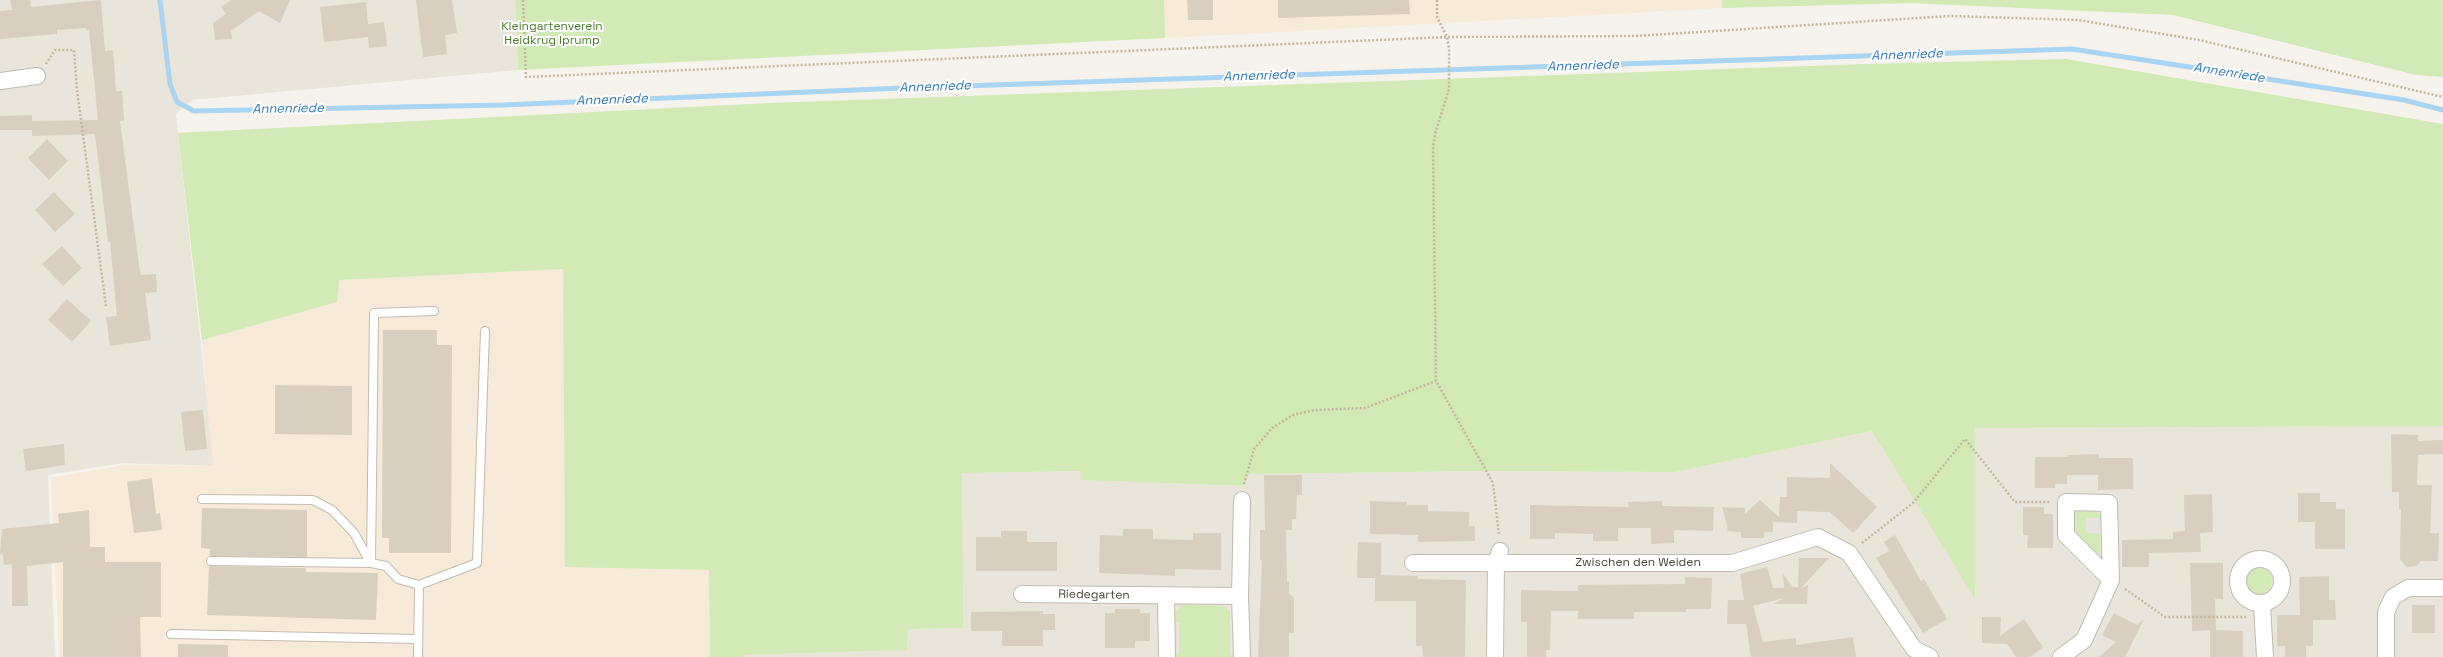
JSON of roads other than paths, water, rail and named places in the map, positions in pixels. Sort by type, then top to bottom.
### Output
[{"type":"street","points":[[0,81],[37,76]]},
{"type":"street","points":[[1242,500],[1240,596],[1242,657]]},
{"type":"street","points":[[2061,657],[2084,640],[2111,580],[2110,503],[2066,502],[2066,535],[2111,580]]},
{"type":"street","name":"Zwischen den Weiden","points":[[1413,563],[1498,557],[1732,563],[1818,537],[1849,553],[1909,653]]},
{"type":"street","points":[[1495,657],[1498,557]]},
{"type":"street","points":[[2386,657],[2386,612],[2393,597],[2408,588],[2443,588]]},
{"type":"street","name":"Riedegarten","points":[[1022,594],[1240,596]]},
{"type":"street","points":[[1166,596],[1167,657]]},
{"type":"street","points":[[2262,611],[2265,657]]},
{"type":"street","points":[[1909,653],[1930,657]]},
{"type":"lane","points":[[371,563],[374,313],[434,310]]},
{"type":"lane","points":[[212,561],[371,563],[386,566],[398,579],[419,585],[477,563],[485,331]]},
{"type":"lane","points":[[202,499],[313,500],[332,510],[354,533],[371,563]]},
{"type":"lane","points":[[418,657],[417,639],[419,585]]},
{"type":"lane","points":[[171,634],[417,639]]},
{"type":"waterway","name":"Annenriede","points":[[160,0],[170,84],[177,102],[194,111],[503,105],[902,88],[2072,49],[2404,100],[2443,110]]},
{"type":"park label","name":"Kleingartenverein Heidkrug Iprump","points":[[552,34]]}]
